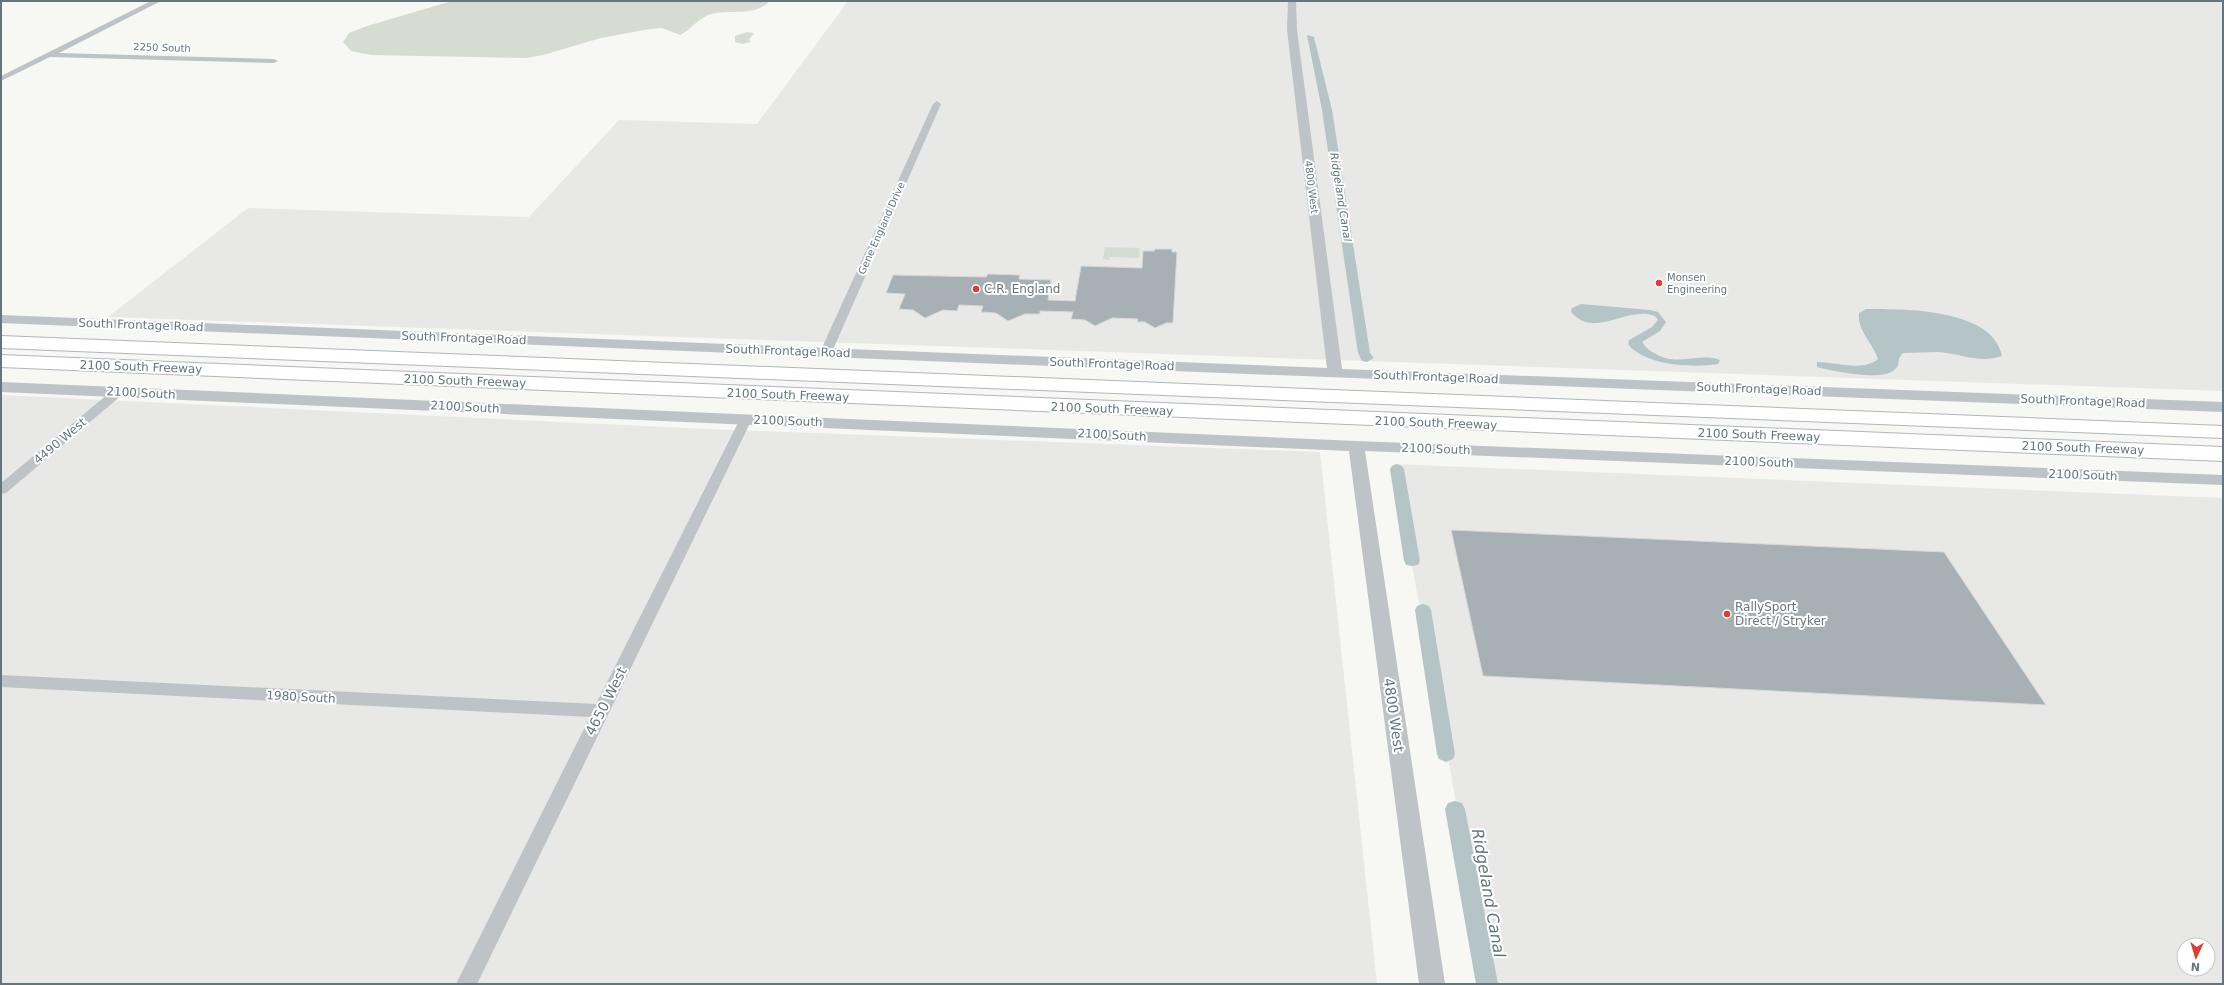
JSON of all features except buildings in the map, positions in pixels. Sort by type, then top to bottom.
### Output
[{"type":"highway","name":"2100 South Freeway","points":[[1,342],[2223,432]]},
{"type":"highway","name":"2100 South Freeway","points":[[1,361],[1306,417],[2223,454]]},
{"type":"street","points":[[1,79],[158,1]]},
{"type":"street","name":"4800 West","points":[[1292,1],[1292,30],[1335,373]]},
{"type":"street","name":"2250 South","points":[[49,55],[274,61]]},
{"type":"street","name":"Gene England Drive","points":[[826,352],[937,104]]},
{"type":"street","name":"South Frontage Road","points":[[1,319],[2223,407]]},
{"type":"street","name":"2100 South","points":[[1,386],[1356,446],[2223,480]]},
{"type":"street","name":"4490 West","points":[[1,490],[118,392]]},
{"type":"street","name":"4650 West","points":[[466,984],[746,419]]},
{"type":"street","name":"4800 West","points":[[1356,446],[1432,984]]},
{"type":"street","name":"1980 South","points":[[1,681],[601,711]]},
{"type":"shaded area","points":[[452,1],[770,1],[764,6],[750,11],[711,14],[702,18],[680,35],[662,28],[650,29],[601,38],[543,55],[526,58],[371,55],[351,51],[343,42],[349,33],[367,26]]},
{"type":"shaded area","points":[[848,1],[2223,1],[2223,391],[108,317],[248,208],[529,217],[619,120],[757,124]]},
{"type":"shaded area","points":[[747,32],[754,33],[749,40],[751,42],[742,44],[735,42],[735,36]]},
{"type":"shaded area","points":[[1105,247],[1140,248],[1139,258],[1109,257],[1109,260],[1103,259]]},
{"type":"shaded area","points":[[1581,304],[1658,312],[1666,322],[1660,331],[1642,342],[1648,349],[1664,358],[1681,360],[1712,358],[1720,360],[1718,364],[1696,366],[1670,364],[1646,357],[1628,344],[1629,340],[1652,327],[1658,320],[1655,316],[1644,314],[1633,315],[1600,323],[1590,323],[1580,320],[1571,312],[1572,308]]},
{"type":"shaded area","points":[[1866,309],[1923,311],[1944,314],[1965,320],[1982,328],[1995,340],[2002,356],[1977,359],[1937,352],[1903,353],[1899,358],[1898,366],[1892,372],[1876,375],[1833,371],[1817,367],[1817,362],[1857,366],[1872,363],[1878,359],[1860,326],[1859,313]]},
{"type":"shaded area","points":[[1,395],[707,429],[1320,452],[1377,984],[1,984]]},
{"type":"shaded area","points":[[1393,464],[2223,498],[2223,984],[1490,984]]},
{"type":"waterway","name":"Ridgeland Canal","points":[[1310,37],[1327,110],[1364,353],[1367,358]]},
{"type":"waterway","name":"Ridgeland Canal","points":[[1397,469],[1412,561]]},
{"type":"waterway","name":"Ridgeland Canal","points":[[1423,610],[1446,754]]},
{"type":"waterway","name":"Ridgeland Canal","points":[[1455,809],[1487,984]]},
{"type":"place","name":"Monsen Engineering","points":[[1659,283]]},
{"type":"place","name":"C.R. England","points":[[976,289]]},
{"type":"place","name":"RallySport Direct / Stryker","points":[[1727,614]]}]
